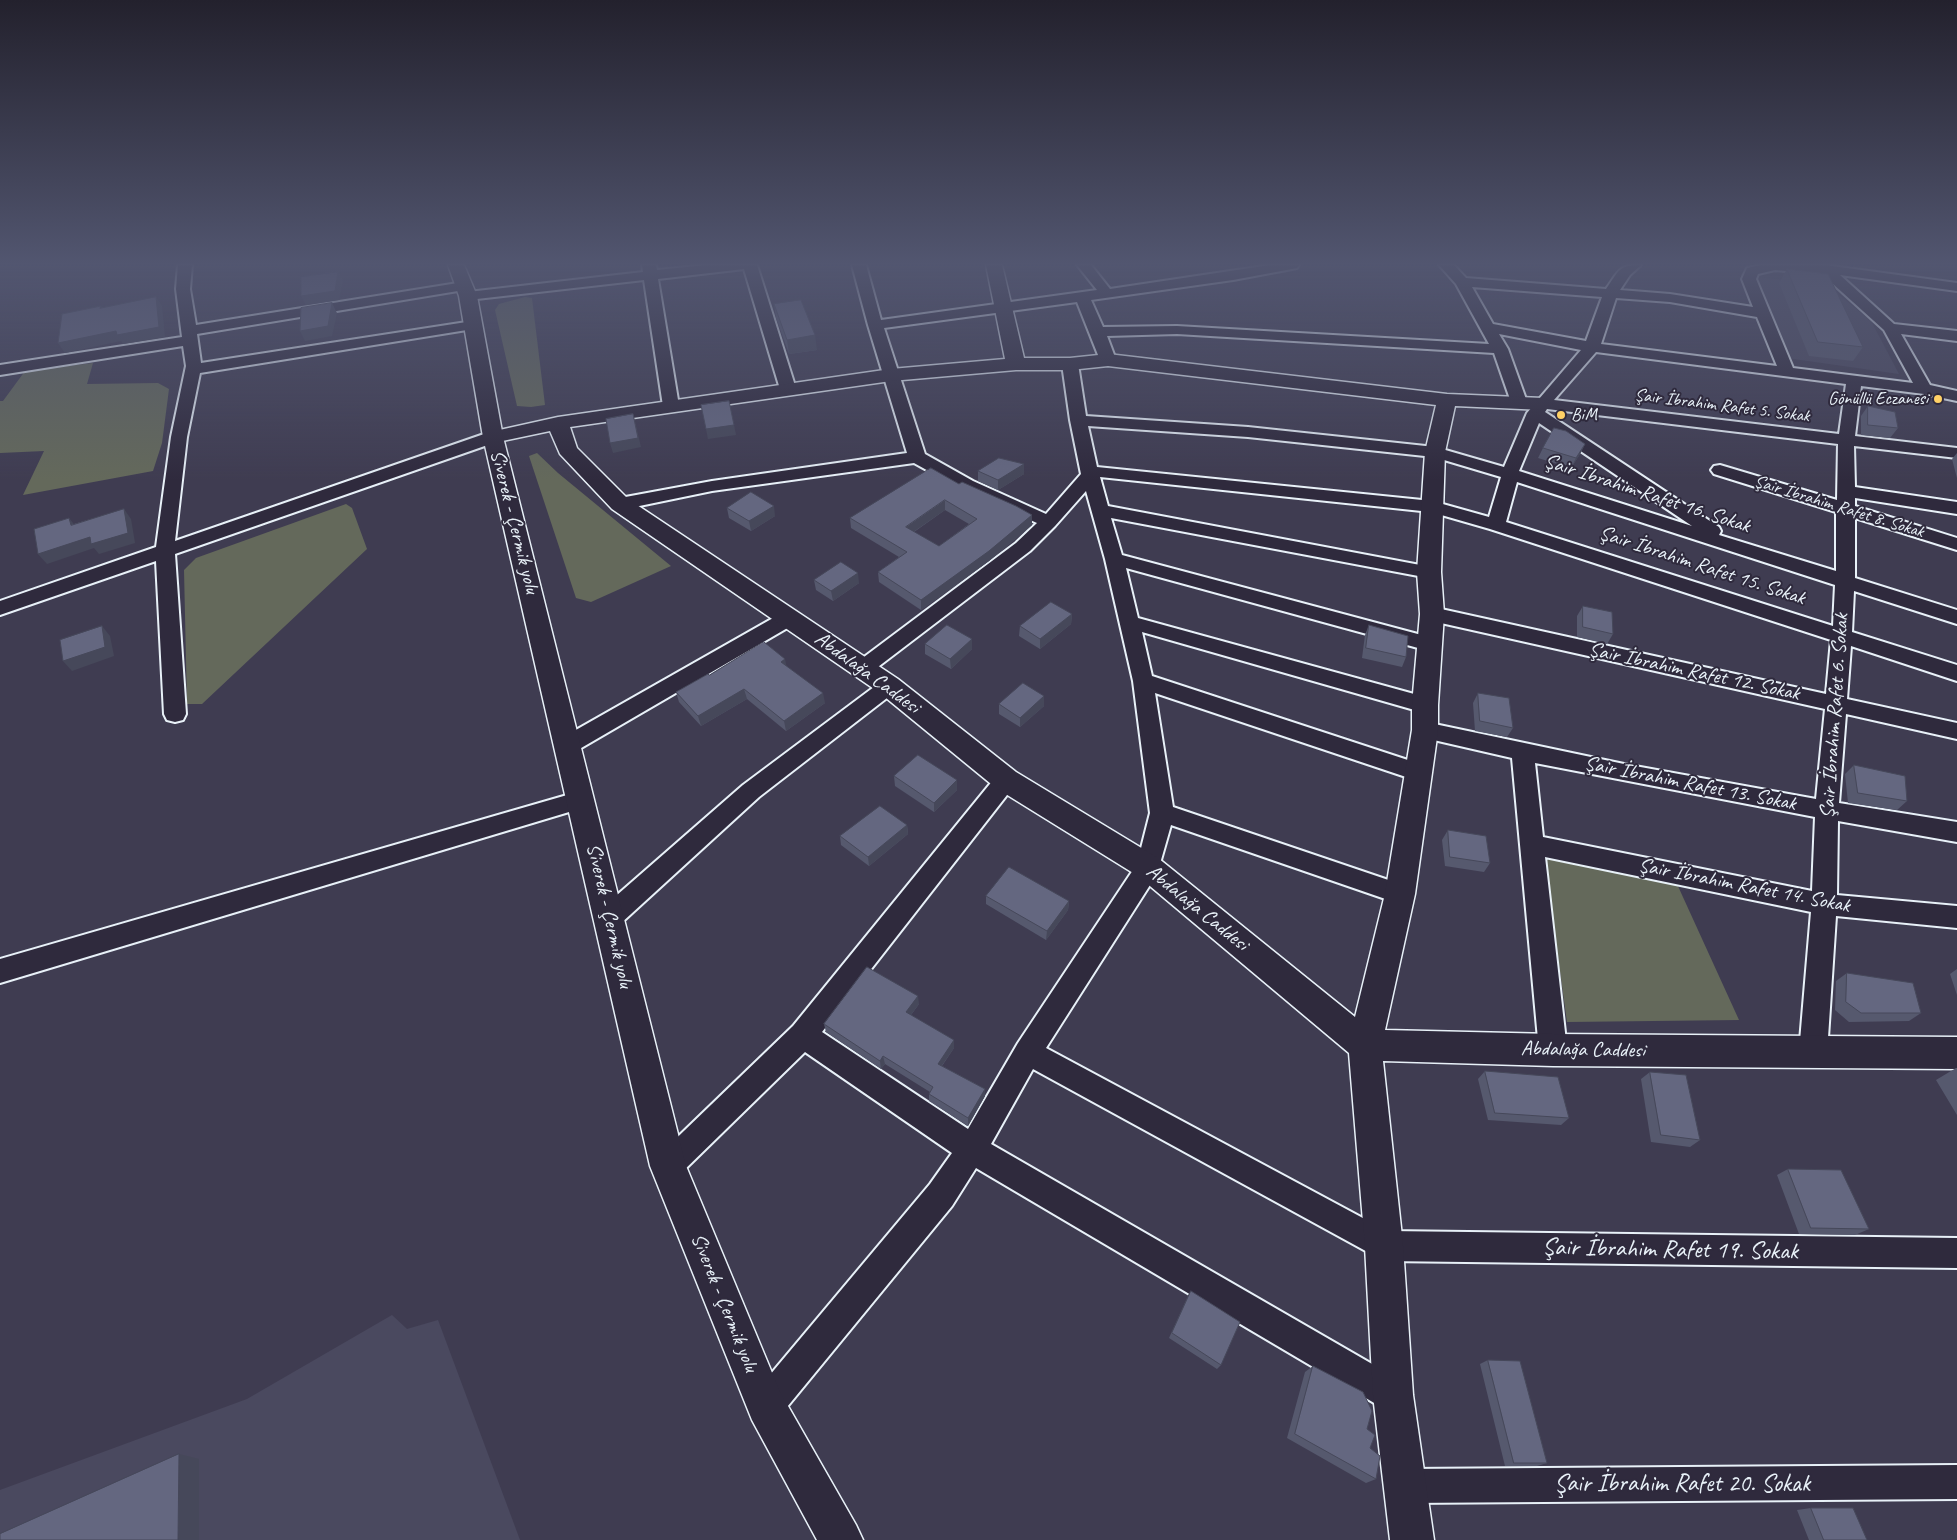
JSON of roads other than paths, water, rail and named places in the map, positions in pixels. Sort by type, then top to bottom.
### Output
[{"type":"street","points":[[0,370],[185,337]]},
{"type":"street","points":[[175,714],[164,550],[179,438],[194,369],[190,337]]},
{"type":"street","points":[[194,369],[398,337]]},
{"type":"street","name":"Siverek - Çermik yolu","points":[[475,337],[493,438],[610,917],[668,1166],[766,1406],[841,1540]]},
{"type":"street","points":[[660,337],[671,406]]},
{"type":"street","points":[[772,337],[788,389]]},
{"type":"street","points":[[879,337],[917,457]]},
{"type":"street","points":[[1010,337],[1016,364]]},
{"type":"street","points":[[1100,337],[1108,360]]},
{"type":"street","points":[[1300,337],[1500,348]]},
{"type":"street","points":[[1494,337],[1500,348],[1519,402]]},
{"type":"street","points":[[1537,337],[1592,347],[1924,389],[1957,396]]},
{"type":"street","points":[[1496,525],[1510,474],[1539,409],[1592,347],[1595,337]]},
{"type":"street","points":[[1772,337],[1787,372]]},
{"type":"street","points":[[1895,337],[1924,389]]},
{"type":"street","points":[[0,608],[493,438],[558,422],[891,375],[1016,364],[1070,364],[1108,360],[1447,400],[1519,402],[1539,409],[1736,546]]},
{"type":"street","points":[[766,1406],[941,1195],[972,1149],[1028,1052],[1148,867],[1162,813],[1143,681],[1114,559],[1090,473],[1078,420],[1070,364]]},
{"type":"street","name":"Şair İbrahim Rafet 6. Sokak","points":[[1813,1052],[1824,904],[1827,810],[1845,582],[1846,441],[1854,380]]},
{"type":"street","points":[[1412,1540],[1393,1395],[1384,1246],[1365,1045],[1400,894],[1425,718],[1430,629],[1430,572],[1435,452],[1447,400]]},
{"type":"street","name":"Şair İbrahim Rafet 5. Sokak","points":[[1539,409],[1957,453]]},
{"type":"street","name":"Şair İbrahim Rafet 16. Sokak","points":[[1078,420],[1248,432],[1435,452],[1510,474],[1957,617]]},
{"type":"street","name":"Abdalağa Caddesi","points":[[558,422],[567,450],[620,504],[864,668],[1006,780],[1148,867],[1365,1045],[1553,1050],[1957,1053]]},
{"type":"street","points":[[620,504],[712,486],[917,457],[967,485],[1049,522]]},
{"type":"street","name":"Şair İbrahim Rafet 8. Sokak","points":[[1720,470],[1847,500],[1957,544]]},
{"type":"street","points":[[864,668],[1023,547],[1049,522],[1090,473]]},
{"type":"street","name":"Şair İbrahim Rafet 15. Sokak","points":[[1090,473],[1432,507],[1496,525],[1957,673]]},
{"type":"street","points":[[1847,500],[1957,508]]},
{"type":"street","points":[[1100,510],[1430,572]]},
{"type":"street","name":"Şair İbrahim Rafet 12. Sokak","points":[[1114,559],[1430,629],[1835,704],[1957,731]]},
{"type":"street","points":[[568,745],[789,618]]},
{"type":"street","name":"Şair İbrahim Rafet 13. Sokak","points":[[1129,622],[1425,718],[1523,753],[1827,810],[1957,832]]},
{"type":"street","points":[[1143,681],[1418,772]]},
{"type":"street","points":[[610,917],[751,791],[889,686]]},
{"type":"street","points":[[1523,753],[1553,1050]]},
{"type":"street","points":[[668,1166],[803,1035],[1006,780]]},
{"type":"street","points":[[0,971],[581,800]]},
{"type":"street","points":[[1162,813],[1400,894]]},
{"type":"street","name":"Şair İbrahim Rafet 14. Sokak","points":[[1532,844],[1824,904],[1957,916]]},
{"type":"street","points":[[803,1035],[972,1149],[1393,1395]]},
{"type":"street","points":[[1028,1052],[1384,1246]]},
{"type":"street","name":"Şair İbrahim Rafet 19. Sokak","points":[[1384,1246],[1957,1254]]},
{"type":"street","name":"Şair İbrahim Rafet 20. Sokak","points":[[1406,1486],[1957,1482]]},
{"type":"place","name":"Gönüllü Eczanesi","points":[[1938,399]]},
{"type":"place","name":"BiM","points":[[1561,415]]}]
